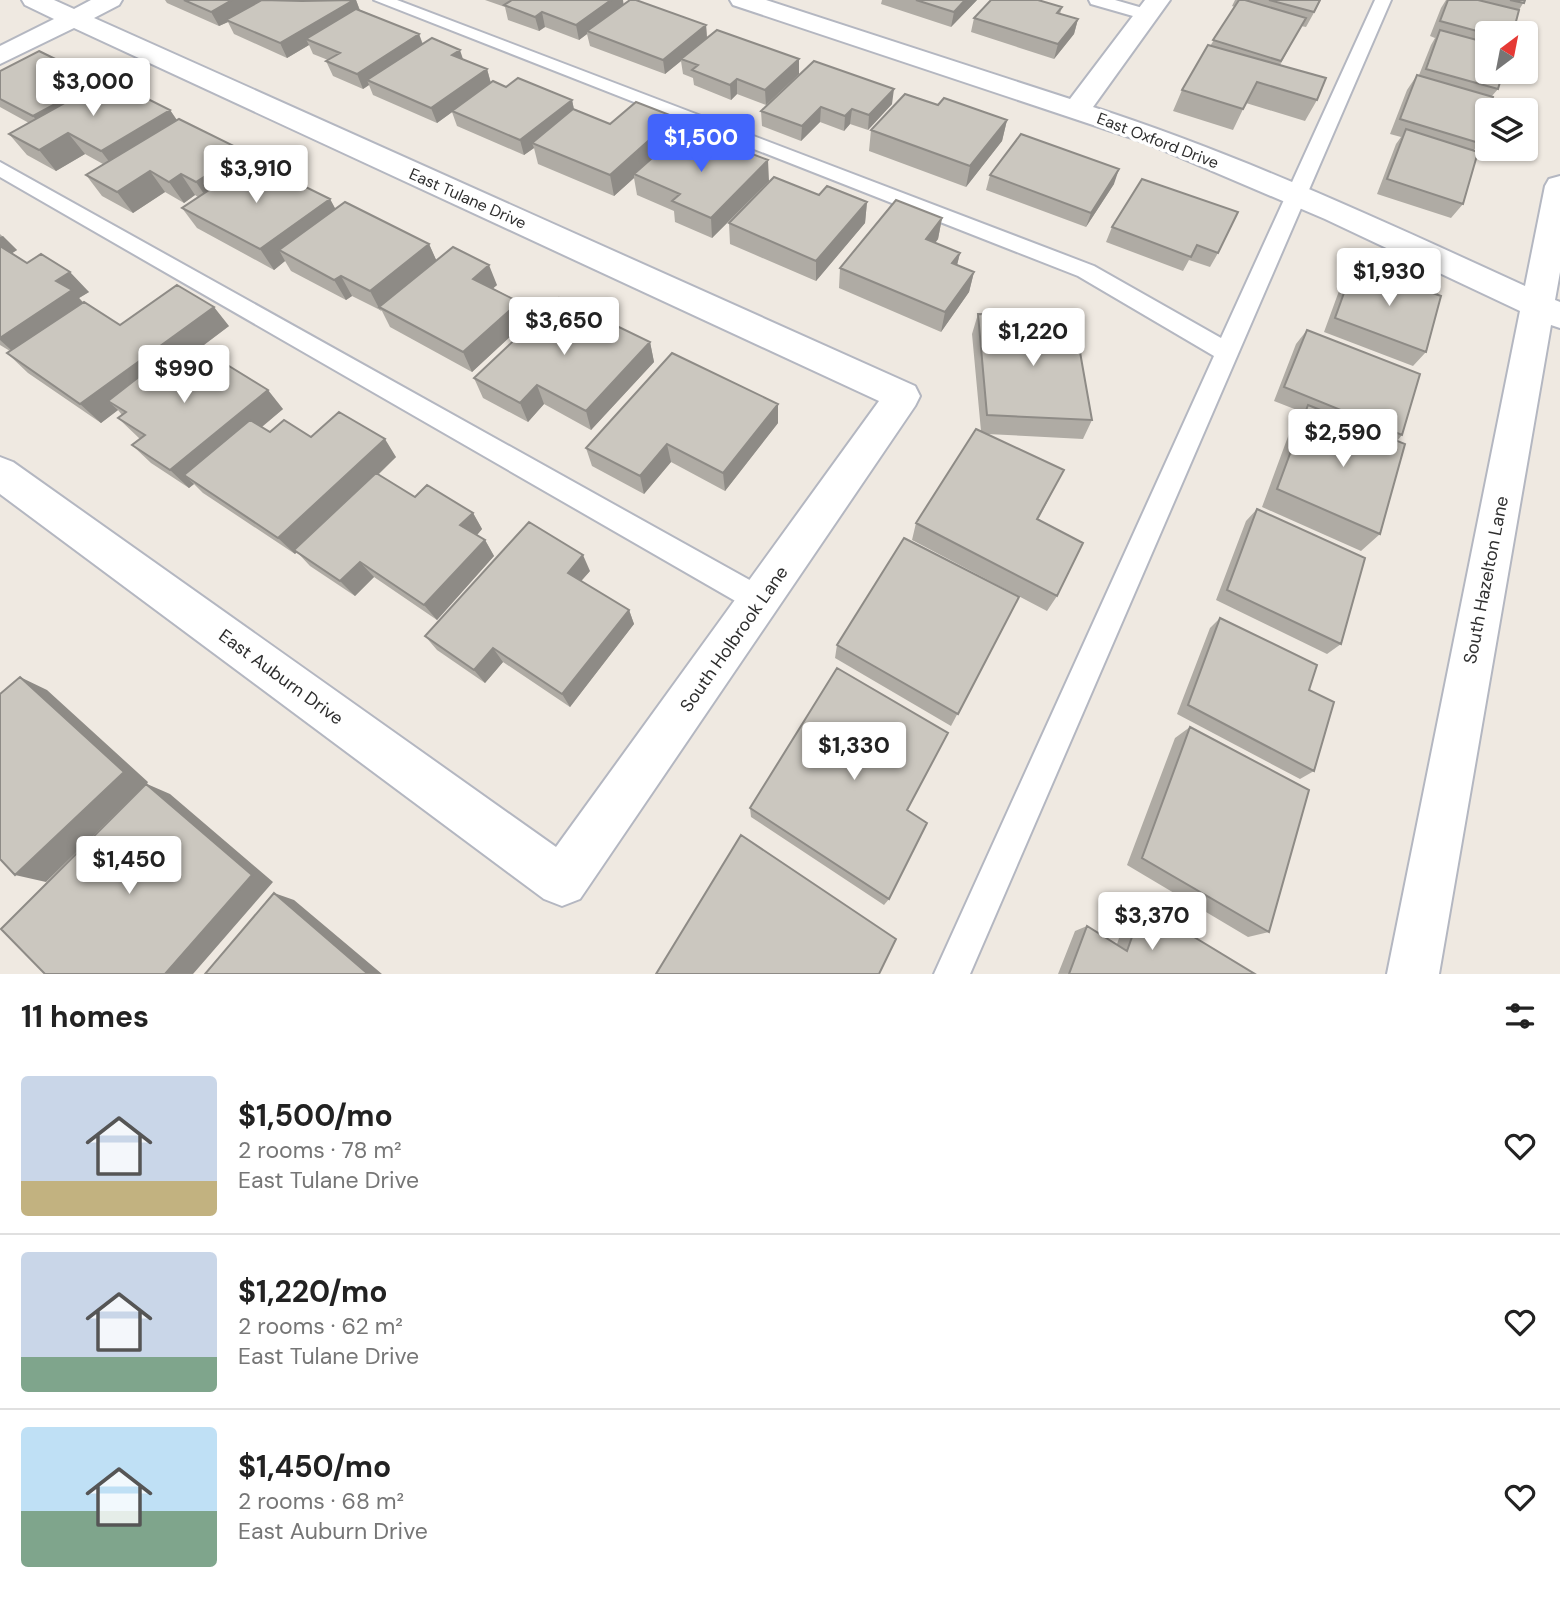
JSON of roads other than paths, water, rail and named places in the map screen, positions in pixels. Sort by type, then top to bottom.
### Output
[{"type":"street","name":"East Tulane Drive","points":[[34,0],[902,396]]},
{"type":"street","points":[[0,56],[110,0]]},
{"type":"street","name":"East Oxford Drive","points":[[742,0],[1154,136],[1298,196],[1548,311]]},
{"type":"street","points":[[1076,110],[1153,7]]},
{"type":"street","name":"South Hazelton Lane","points":[[1413,974],[1548,311],[1560,186]]},
{"type":"street","name":"South Holbrook Lane","points":[[562,881],[761,601],[902,396]]},
{"type":"street","name":"East Auburn Drive","points":[[0,473],[562,881]]},
{"type":"lane","points":[[382,0],[1086,271],[1228,353]]},
{"type":"lane","points":[[1097,0],[1153,7]]},
{"type":"lane","points":[[952,974],[1383,0]]},
{"type":"lane","points":[[0,168],[761,601]]}]
